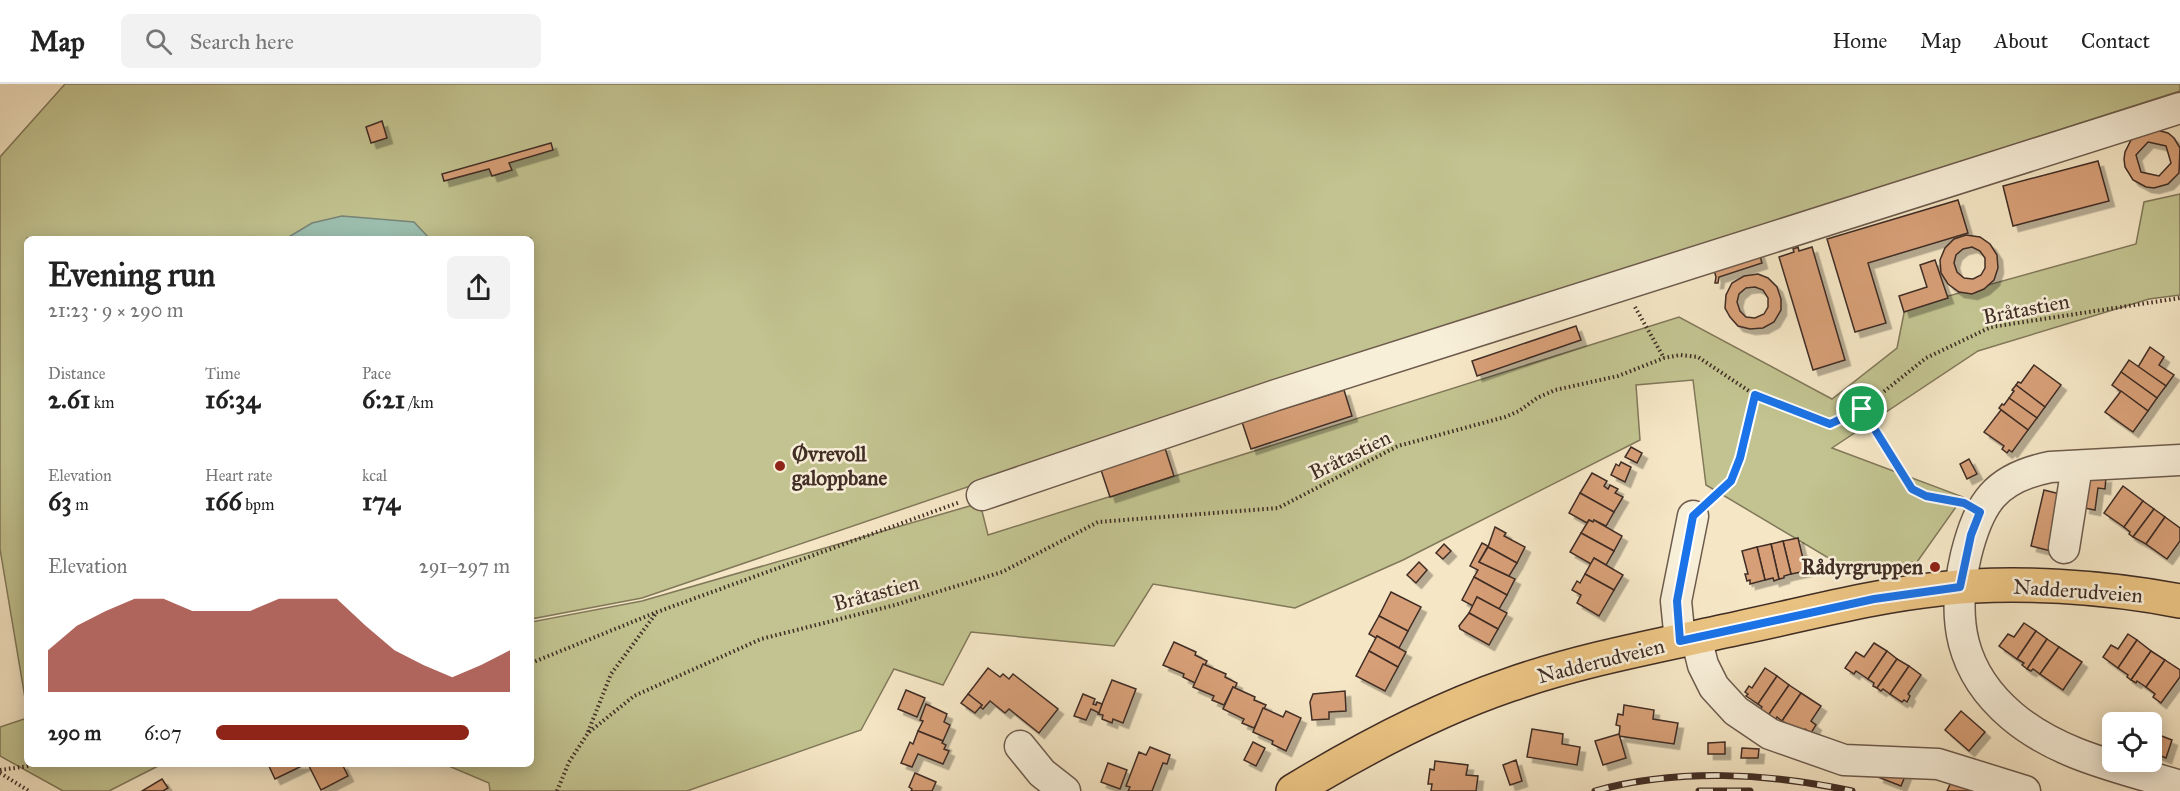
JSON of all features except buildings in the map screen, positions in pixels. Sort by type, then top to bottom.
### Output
[{"type":"main road","name":"Nadderudveien","points":[[1293,791],[1374,743],[1462,702],[1510,684],[1561,669],[1688,639],[1874,599],[1960,587],[2003,586],[2103,590],[2180,601]]},
{"type":"street","points":[[982,495],[1276,395],[2180,108]]},
{"type":"street","points":[[2180,460],[2050,467],[2019,475],[1999,488],[1980,512],[1971,535],[1960,587],[1958,612],[1970,663],[1982,684],[2013,717],[2052,743],[2079,754],[2180,786]]},
{"type":"street","points":[[2064,548],[2077,466]]},
{"type":"street","points":[[1693,516],[1677,601],[1688,639],[1714,687],[1736,711],[1770,734],[1844,760],[1938,764],[2025,791]]},
{"type":"street","points":[[1020,746],[1042,773],[1065,791]]},
{"type":"path","points":[[1622,285],[1664,358]]},
{"type":"path","name":"Bråtastien","points":[[557,791],[568,762],[588,733],[634,696],[761,639],[895,605],[1002,572],[1098,522],[1278,508],[1398,446],[1505,417],[1555,390],[1618,376],[1664,358],[1680,355],[1698,357],[1755,395],[1830,424],[1862,409],[1926,358],[1991,327],[2180,298]]},
{"type":"path","points":[[1693,516],[1731,481],[1740,458],[1755,395]]},
{"type":"path","points":[[1862,409],[1912,489],[1926,496],[1964,503],[1980,512]]},
{"type":"path","points":[[534,662],[657,612],[982,495]]},
{"type":"path","points":[[588,733],[611,674],[657,612]]},
{"type":"path","points":[[0,771],[24,767]]},
{"type":"path","points":[[0,771],[29,791]]},
{"type":"green space","name":"Øvrevoll galoppbane","points":[[65,84],[2180,84],[2180,91],[1269,384],[642,598],[534,618],[534,236],[24,236],[24,692],[0,549],[0,157]]},
{"type":"green space","points":[[2180,194],[2180,295],[2149,299],[1978,351],[1832,448],[1963,497],[1917,562],[1847,569],[1706,485],[1693,380],[1636,385],[1640,440],[1403,560],[1295,608],[1153,584],[1114,646],[971,632],[943,685],[894,669],[861,730],[687,791],[490,791],[489,783],[451,767],[534,767],[534,621],[642,601],[980,503],[988,535],[1679,317],[1832,399],[1897,348],[1905,308],[2136,244],[2144,202]]},
{"type":"green space","points":[[24,719],[24,767],[156,767],[109,791],[63,791],[0,756],[0,727]]},
{"type":"shaded area","points":[[342,216],[414,222],[427,236],[290,236],[312,223]]},
{"type":"railway","points":[[1595,791],[1626,784],[1690,776],[1756,777],[1852,791]]},
{"type":"railway","points":[[1699,791],[1750,791]]},
{"type":"place","name":"Øvrevoll galoppbane","points":[[780,466]]},
{"type":"place","name":"Rådyrgruppen","points":[[1935,567]]},
{"type":"route","points":[[1755,395],[1830,424],[1862,409],[1912,489],[1926,496],[1964,503],[1980,512],[1971,535],[1960,587],[1874,599],[1680,641],[1677,601],[1693,516],[1731,481],[1740,458],[1755,395]]}]
